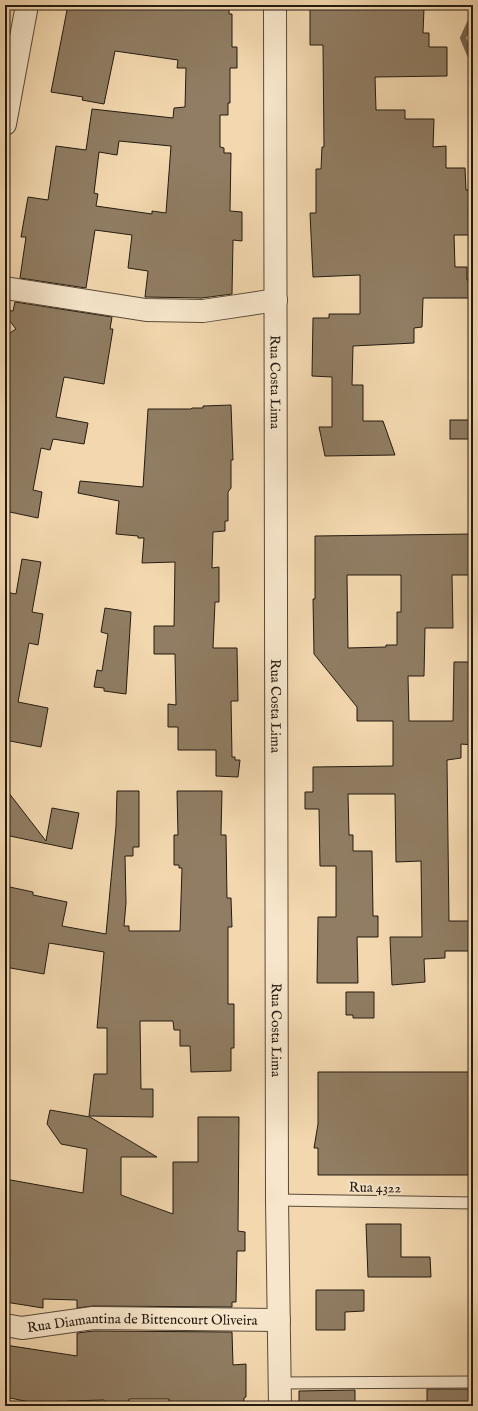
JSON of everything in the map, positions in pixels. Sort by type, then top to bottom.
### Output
[{"type":"street","points":[[5,124],[11,53],[27,5]]},
{"type":"street","name":"Rua Costa Lima","points":[[275,5],[277,1200],[280,1406]]},
{"type":"street","points":[[5,288],[146,310],[203,311],[276,300]]},
{"type":"street","name":"Rua Diamantina de Bittencourt Oliveira","points":[[5,1325],[22,1328],[92,1318],[279,1320]]},
{"type":"lane","name":"Rua 4322","points":[[277,1200],[473,1204]]},
{"type":"lane","points":[[280,1383],[473,1382]]},
{"type":"building","points":[[68,5],[229,5],[229,14],[232,14],[232,47],[237,47],[237,68],[230,68],[230,103],[228,103],[228,115],[220,115],[220,147],[224,148],[224,153],[231,153],[230,211],[242,212],[242,241],[233,240],[232,294],[202,298],[145,297],[148,271],[128,268],[132,235],[95,230],[86,288],[20,278],[26,237],[21,237],[28,197],[48,200],[56,146],[86,150],[92,109],[173,118],[174,108],[185,107],[186,68],[177,68],[178,60],[115,51],[104,104],[82,100],[83,97],[51,92]],"holes":[[[119,141],[171,146],[166,213],[152,211],[152,214],[96,206],[98,194],[94,193],[99,152],[117,155]]]},
{"type":"building","points":[[310,5],[367,5],[367,8],[424,8],[423,33],[429,33],[429,47],[447,47],[447,76],[375,77],[376,110],[405,110],[405,119],[434,119],[433,147],[446,146],[446,168],[465,168],[466,190],[473,190],[473,235],[454,235],[455,267],[467,267],[467,280],[473,280],[473,298],[423,298],[422,327],[414,328],[414,343],[353,346],[352,385],[363,385],[363,421],[383,421],[395,455],[325,456],[319,427],[332,427],[332,377],[312,376],[313,318],[329,318],[329,314],[360,314],[360,275],[313,277],[310,213],[316,213],[316,169],[321,169],[322,147],[324,147],[323,45],[310,45]]},
{"type":"building","points":[[15,302],[112,317],[110,329],[113,329],[104,384],[64,377],[56,417],[88,423],[84,444],[53,439],[50,450],[41,448],[33,490],[42,492],[38,518],[5,511],[5,336],[16,329],[5,315],[5,310],[13,311]]},
{"type":"building","points":[[231,405],[233,460],[231,460],[231,488],[228,492],[228,521],[225,521],[225,531],[213,532],[212,568],[219,567],[219,602],[215,602],[213,648],[237,648],[238,701],[231,701],[232,757],[235,757],[235,760],[240,760],[238,777],[216,776],[216,750],[178,750],[178,727],[168,727],[168,704],[176,705],[175,654],[154,654],[154,626],[174,626],[175,562],[142,563],[144,538],[116,534],[119,501],[78,493],[80,481],[143,487],[148,409],[191,409],[203,408],[203,406]]},
{"type":"building","points":[[450,420],[471,420],[471,439],[450,439]]},
{"type":"building","points":[[473,534],[473,575],[452,575],[453,628],[425,628],[424,676],[408,676],[409,721],[453,721],[454,662],[473,662],[473,745],[461,744],[461,758],[447,760],[449,921],[470,921],[470,951],[445,951],[445,958],[424,959],[425,982],[392,985],[390,937],[422,937],[421,861],[396,862],[395,794],[348,794],[349,835],[353,835],[353,851],[372,851],[373,916],[378,916],[378,937],[357,937],[358,983],[317,983],[318,917],[336,917],[336,866],[320,866],[319,809],[305,809],[305,792],[313,792],[313,767],[393,766],[393,721],[357,721],[357,707],[314,654],[313,599],[315,599],[315,536]],"holes":[[[347,575],[401,575],[401,612],[397,612],[397,645],[386,645],[386,647],[348,648]]]},
{"type":"building","points":[[22,559],[41,562],[32,612],[43,614],[38,645],[29,643],[18,702],[48,708],[41,747],[5,740],[8,725],[5,724],[5,592],[16,594]]},
{"type":"building","points":[[105,608],[131,612],[126,694],[104,691],[104,688],[94,687],[97,670],[102,671],[108,634],[101,632]]},
{"type":"building","points":[[5,788],[46,841],[52,808],[79,813],[72,849],[5,835]]},
{"type":"building","points":[[117,791],[139,791],[139,847],[133,847],[133,856],[125,856],[126,903],[124,926],[129,926],[129,931],[180,931],[182,868],[179,868],[179,865],[174,865],[174,835],[178,835],[177,791],[222,791],[221,835],[226,835],[227,898],[231,898],[232,927],[228,927],[228,1004],[234,1004],[234,1048],[231,1048],[231,1071],[191,1072],[190,1046],[180,1046],[180,1030],[174,1030],[173,1021],[140,1021],[141,1089],[153,1089],[153,1117],[89,1116],[94,1074],[107,1074],[107,1028],[97,1028],[104,952],[49,943],[44,974],[5,967],[5,886],[33,892],[33,895],[67,902],[62,926],[106,934],[116,826]]},
{"type":"building","points":[[346,992],[374,992],[374,1018],[353,1018],[353,1015],[346,1015]]},
{"type":"building","points":[[318,1072],[473,1072],[473,1175],[318,1175],[318,1148],[314,1148],[318,1124]]},
{"type":"building","points":[[50,1110],[90,1117],[157,1157],[121,1157],[121,1195],[173,1214],[173,1162],[198,1162],[198,1117],[239,1117],[238,1231],[245,1232],[245,1251],[237,1251],[236,1302],[232,1302],[232,1307],[93,1306],[77,1308],[77,1300],[43,1299],[43,1308],[5,1302],[5,1179],[83,1193],[87,1149],[61,1144],[47,1124]]},
{"type":"building","points":[[366,1224],[401,1224],[401,1257],[430,1257],[431,1277],[368,1277]]},
{"type":"building","points":[[316,1290],[364,1290],[364,1311],[345,1312],[345,1330],[316,1330]]},
{"type":"building","points":[[94,1331],[232,1332],[233,1365],[246,1364],[246,1397],[244,1398],[244,1406],[169,1406],[169,1399],[129,1399],[129,1406],[104,1406],[104,1400],[67,1401],[66,1406],[49,1406],[5,1397],[5,1345],[77,1356],[77,1333]]},
{"type":"building","points":[[427,1389],[470,1389],[470,1406],[427,1406]]},
{"type":"building","points":[[355,1390],[355,1406],[299,1406],[299,1391]]},
{"type":"waterway","points":[[473,16],[463,38],[473,62]]}]
